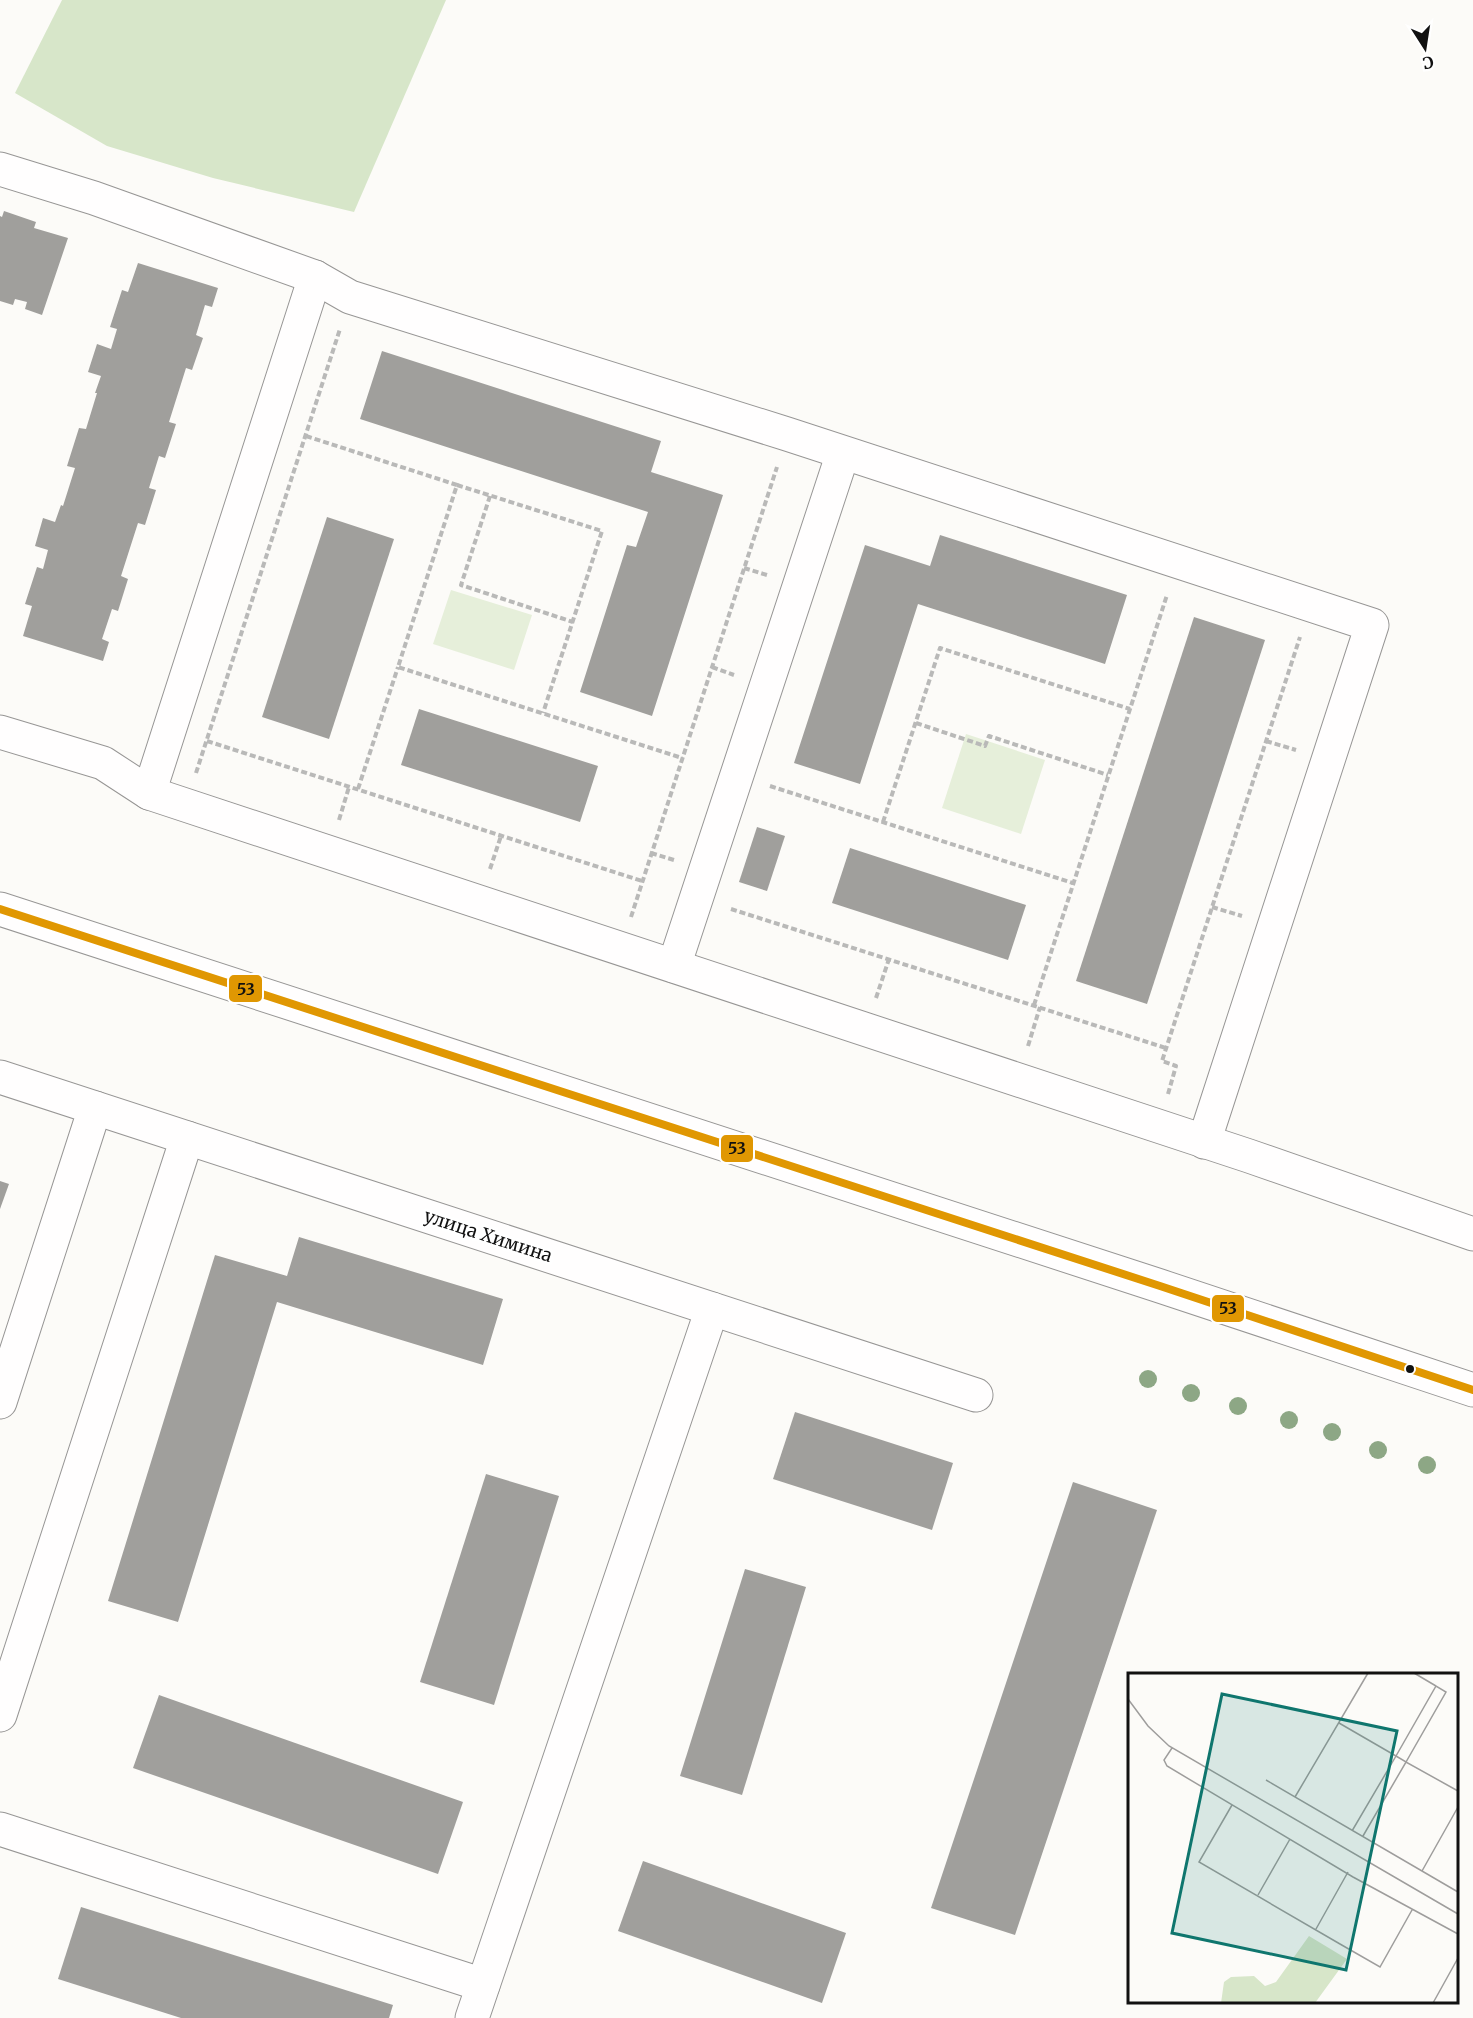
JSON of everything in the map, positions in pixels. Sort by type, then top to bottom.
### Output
[{"type":"street","points":[[0,169],[94,198],[315,277],[350,297],[787,434],[1372,625],[1204,1142]]},
{"type":"street","points":[[149,793],[315,277]]},
{"type":"street","points":[[674,966],[843,453]]},
{"type":"street","points":[[0,732],[103,763],[149,793],[1157,1126],[1473,1234]]},
{"type":"street","points":[[0,909],[1473,1390]]},
{"type":"street","name":"улица Химина","points":[[0,1077],[976,1395]]},
{"type":"street","points":[[0,1402],[95,1108]]},
{"type":"street","points":[[0,1714],[187,1138]]},
{"type":"street","points":[[472,2018],[712,1309]]},
{"type":"street","points":[[0,1829],[483,1985]]},
{"type":"path","points":[[186,805],[350,297]]},
{"type":"path","points":[[620,949],[787,434]]},
{"type":"path","points":[[306,436],[602,531],[543,713]]},
{"type":"path","points":[[358,789],[457,485]]},
{"type":"path","points":[[490,496],[461,585],[573,622]]},
{"type":"path","points":[[1034,1005],[1178,562]]},
{"type":"path","points":[[1157,1126],[1176,1066],[1162,1061],[1311,605]]},
{"type":"path","points":[[883,822],[940,648],[1130,709]]},
{"type":"path","points":[[398,667],[682,758]]},
{"type":"path","points":[[916,723],[986,746],[989,736],[1108,775]]},
{"type":"path","points":[[207,741],[642,881]]},
{"type":"path","points":[[765,785],[1074,883]]},
{"type":"path","points":[[728,918],[731,908],[1166,1048]]},
{"type":"green space","points":[[62,0],[446,0],[354,212],[213,178],[107,146],[15,93]]},
{"type":"green space","points":[[451,590],[532,615],[514,670],[433,644]]},
{"type":"green space","points":[[966,734],[1045,760],[1021,834],[942,808]]},
{"type":"building","points":[[4,211],[36,222],[34,228],[68,238],[42,315],[25,309],[27,302],[15,299],[13,305],[0,301],[0,216],[2,217]]},
{"type":"building","points":[[138,263],[218,288],[212,307],[205,305],[196,335],[203,338],[192,370],[186,368],[169,422],[176,424],[165,458],[159,456],[149,488],[156,490],[145,525],[138,523],[121,576],[128,579],[118,611],[112,609],[102,639],[109,642],[103,661],[23,636],[32,606],[25,604],[37,567],[43,569],[48,550],[35,546],[43,518],[55,522],[61,505],[63,506],[75,468],[67,466],[79,428],[86,429],[97,393],[95,393],[101,376],[88,372],[97,344],[111,349],[117,329],[110,327],[122,290],[128,292]]},
{"type":"building","points":[[382,351],[661,441],[651,472],[723,495],[652,716],[580,692],[627,545],[636,547],[648,512],[360,419]]},
{"type":"building","points":[[327,517],[394,539],[329,739],[262,717]]},
{"type":"building","points":[[940,535],[1127,595],[1105,664],[918,604],[860,784],[794,763],[865,545],[930,566]]},
{"type":"building","points":[[1194,617],[1265,640],[1147,1004],[1076,981]]},
{"type":"building","points":[[419,709],[598,766],[580,822],[401,765]]},
{"type":"building","points":[[757,827],[785,836],[767,891],[739,882]]},
{"type":"building","points":[[850,848],[1026,905],[1008,960],[832,903]]},
{"type":"building","points":[[0,1181],[9,1184],[0,1209]]},
{"type":"building","points":[[299,1237],[503,1299],[483,1365],[277,1302],[178,1622],[108,1601],[215,1255],[287,1276]]},
{"type":"building","points":[[795,1412],[953,1463],[932,1530],[773,1479]]},
{"type":"building","points":[[486,1474],[559,1496],[494,1705],[420,1682]]},
{"type":"building","points":[[1073,1482],[1157,1510],[1015,1935],[931,1908]]},
{"type":"building","points":[[745,1569],[806,1587],[742,1795],[680,1776]]},
{"type":"building","points":[[159,1695],[463,1802],[438,1874],[133,1768]]},
{"type":"building","points":[[643,1861],[846,1933],[822,2003],[618,1931]]},
{"type":"building","points":[[81,1907],[393,2005],[389,2018],[181,2018],[58,1979]]},
{"type":"transit line","name":"53","points":[[0,909],[1473,1390]]}]
